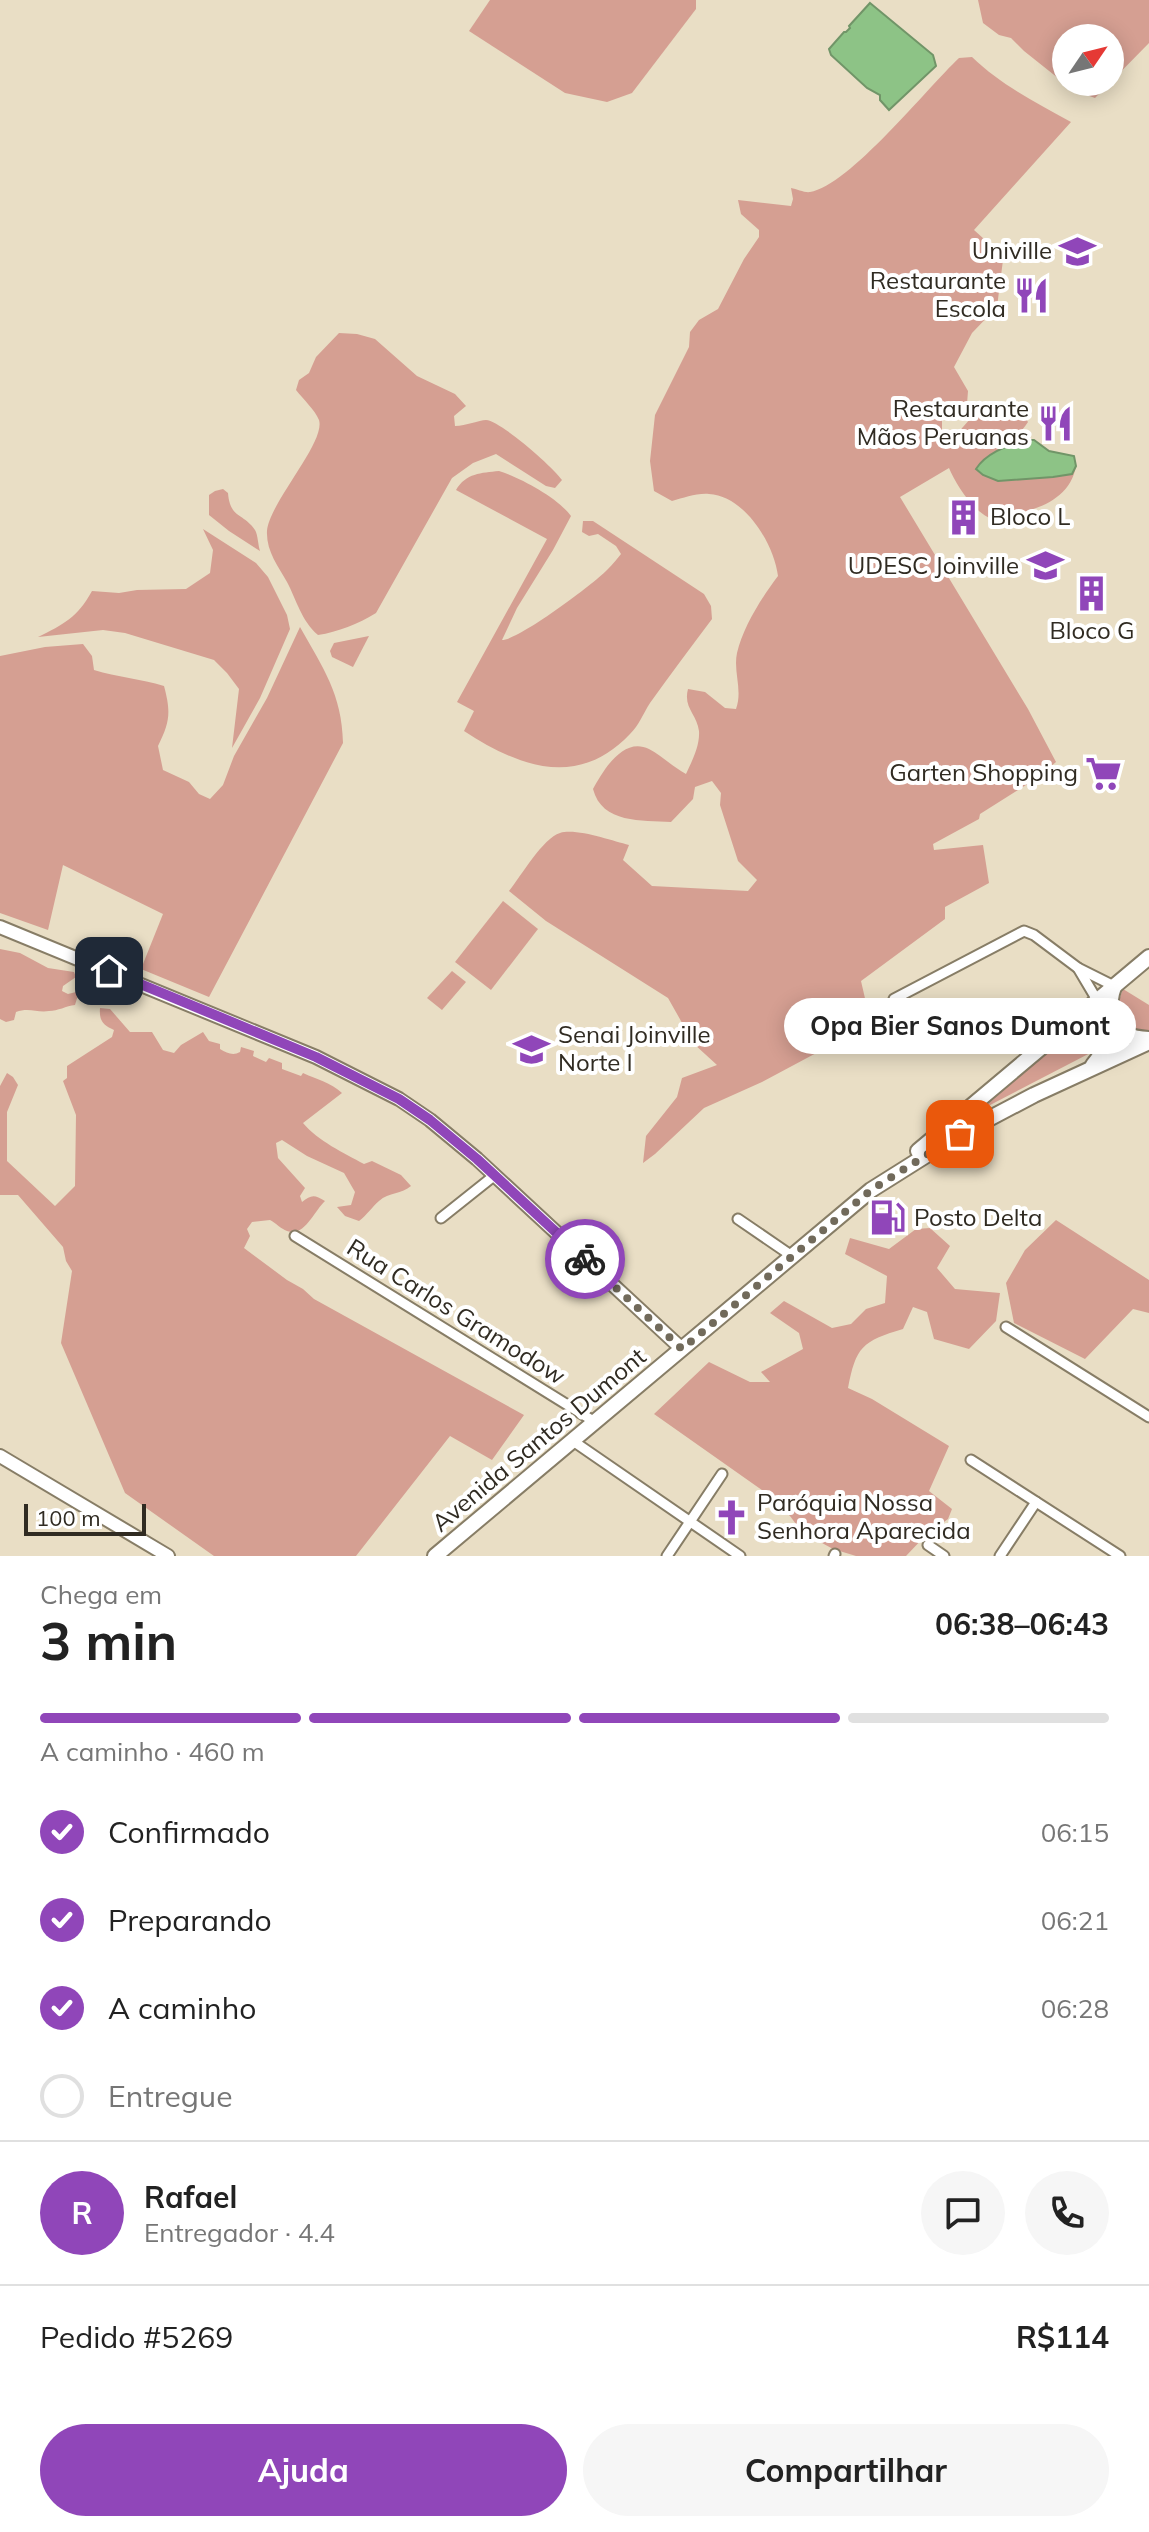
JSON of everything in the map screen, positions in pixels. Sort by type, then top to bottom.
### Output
[{"type":"main road","points":[[0,927],[344,1070],[423,1115],[495,1175],[682,1349]]},
{"type":"main road","points":[[871,1190],[1149,957]]},
{"type":"main road","points":[[1093,1066],[1106,1045],[1111,1020],[1109,1004],[1114,986]]},
{"type":"main road","points":[[1097,1000],[1127,1036],[1149,1041]]},
{"type":"main road","name":"Avenida Santos Dumont","points":[[435,1556],[871,1190],[960,1134],[1149,1041]]},
{"type":"main road","points":[[0,1456],[168,1556]]},
{"type":"street","points":[[894,999],[1024,931],[1078,968],[1114,986]]},
{"type":"street","points":[[1078,968],[1097,1000]]},
{"type":"street","points":[[441,1218],[495,1175]]},
{"type":"street","points":[[738,1219],[792,1256]]},
{"type":"street","name":"Rua Carlos Gramodow","points":[[295,1236],[595,1422]]},
{"type":"street","points":[[1006,1327],[1149,1417]]},
{"type":"street","points":[[573,1441],[740,1556]]},
{"type":"street","points":[[971,1460],[1120,1556]]},
{"type":"street","points":[[667,1556],[722,1474]]},
{"type":"street","points":[[1000,1556],[1036,1502]]},
{"type":"street","points":[[928,1545],[944,1556]]},
{"type":"shaded area","points":[[490,0],[696,0],[696,9],[632,93],[607,102],[565,93],[469,31]]},
{"type":"shaded area","points":[[978,0],[1149,0],[1149,43],[1124,68],[1124,24],[1052,24],[1052,73],[1011,38],[999,35],[983,23]]},
{"type":"shaded area","points":[[870,3],[933,55],[936,66],[889,110],[880,100],[880,95],[867,88],[831,55],[829,49]]},
{"type":"shaded area","points":[[972,57],[1007,85],[1071,122],[974,230],[1003,260],[997,307],[972,333],[954,367],[968,391],[967,404],[942,420],[942,431],[955,436],[978,410],[1024,416],[1028,422],[1020,432],[989,456],[999,481],[1071,474],[1076,466],[1070,482],[1053,500],[1004,521],[992,519],[976,508],[962,492],[949,468],[900,497],[1028,709],[1056,762],[1037,778],[980,814],[979,819],[933,844],[934,850],[983,845],[989,883],[945,907],[945,919],[861,981],[867,1007],[856,1051],[835,1043],[762,1082],[704,1108],[643,1163],[646,1136],[677,1097],[682,1078],[717,1065],[694,1044],[668,998],[546,921],[509,891],[547,842],[553,836],[567,832],[629,845],[623,860],[652,886],[748,891],[757,880],[738,861],[720,805],[721,793],[712,781],[695,787],[693,799],[671,822],[636,820],[614,814],[605,809],[593,789],[615,757],[631,747],[649,749],[686,774],[699,737],[698,725],[687,701],[688,689],[705,692],[725,708],[736,709],[739,695],[736,660],[740,643],[754,613],[778,576],[764,537],[746,512],[734,503],[709,494],[672,501],[654,491],[650,461],[655,415],[689,347],[690,332],[699,320],[718,309],[759,237],[759,230],[741,214],[738,200],[791,206],[791,188],[808,192],[826,186],[866,155],[959,58]]},
{"type":"shaded area","points":[[339,333],[375,339],[417,376],[455,394],[466,406],[454,416],[455,426],[483,420],[493,422],[526,446],[562,480],[555,488],[546,486],[496,454],[473,463],[452,478],[376,613],[348,627],[318,635],[303,617],[273,558],[267,531],[277,505],[319,430],[317,416],[296,390],[299,380],[309,373],[316,357]]},
{"type":"shaded area","points":[[1024,440],[1034,440],[1049,451],[1074,456],[1076,466],[1072,474],[998,481],[976,469],[991,454]]},
{"type":"shaded area","points":[[499,471],[538,489],[571,516],[517,608],[502,640],[524,631],[556,610],[600,576],[621,554],[616,546],[598,534],[589,536],[582,532],[583,521],[593,521],[704,594],[711,606],[712,619],[633,731],[610,751],[590,762],[569,767],[548,767],[527,762],[464,731],[474,711],[457,702],[547,539],[456,490],[469,477]]},
{"type":"shaded area","points":[[223,489],[228,493],[235,512],[255,530],[260,551],[209,515],[209,495]]},
{"type":"shaded area","points":[[203,529],[256,563],[268,577],[287,615],[290,629],[260,698],[232,748],[239,689],[214,660],[125,633],[103,630],[38,637],[69,619],[92,591],[119,593],[186,589],[210,573],[213,550]]},
{"type":"shaded area","points":[[300,627],[335,696],[343,743],[209,997],[141,969],[163,914],[63,865],[48,930],[0,913],[0,656],[45,647],[83,644],[92,656],[94,670],[164,686],[168,717],[158,746],[163,770],[189,782],[199,794],[210,799],[223,785],[234,756],[267,698]]},
{"type":"shaded area","points":[[369,636],[353,667],[332,657],[330,651],[334,643]]},
{"type":"shaded area","points":[[503,901],[538,929],[491,990],[455,962]]},
{"type":"shaded area","points":[[0,949],[20,953],[48,968],[74,972],[76,977],[63,986],[62,991],[68,994],[76,992],[75,1005],[52,1011],[16,1012],[14,1020],[6,1022],[0,1019]]},
{"type":"shaded area","points":[[452,971],[466,982],[442,1010],[427,998]]},
{"type":"shaded area","points":[[1123,989],[1149,1005],[1149,1032],[1132,1029],[1121,1019],[1116,1008]]},
{"type":"shaded area","points":[[1094,1007],[1102,1028],[1096,1050],[969,1116]]},
{"type":"shaded area","points":[[100,1008],[110,1009],[130,1032],[152,1032],[163,1050],[174,1053],[203,1032],[209,1041],[220,1044],[220,1049],[225,1052],[237,1053],[241,1047],[254,1051],[253,1056],[266,1062],[269,1058],[282,1063],[282,1069],[301,1076],[303,1073],[342,1093],[303,1123],[340,1151],[364,1164],[372,1161],[401,1175],[411,1186],[383,1198],[359,1221],[345,1216],[337,1207],[351,1205],[355,1192],[344,1173],[282,1140],[276,1143],[278,1158],[305,1188],[300,1196],[302,1202],[313,1196],[325,1201],[299,1231],[287,1231],[270,1220],[252,1222],[247,1229],[250,1236],[244,1248],[314,1299],[524,1415],[492,1460],[450,1436],[356,1556],[214,1556],[125,1493],[61,1343],[72,1271],[63,1247],[18,1195],[0,1195],[0,1086],[7,1073],[18,1085],[7,1112],[7,1161],[55,1206],[75,1186],[76,1115],[63,1081],[67,1078],[67,1066],[112,1037],[114,1030],[102,1022]]},
{"type":"shaded area","points":[[1056,1220],[1149,1280],[1149,1313],[1133,1309],[1085,1359],[1014,1323],[1006,1283],[1025,1250]]},
{"type":"shaded area","points":[[930,1228],[950,1246],[937,1268],[955,1289],[1000,1293],[996,1321],[969,1349],[934,1339],[927,1312],[913,1307],[903,1329],[870,1342],[858,1354],[848,1388],[872,1399],[949,1446],[929,1491],[952,1509],[948,1519],[926,1535],[906,1556],[856,1556],[833,1549],[802,1532],[766,1493],[654,1414],[709,1362],[750,1382],[770,1382],[761,1372],[803,1349],[799,1333],[770,1313],[784,1301],[832,1328],[851,1324],[866,1309],[885,1303],[887,1276],[845,1254],[850,1238],[889,1249],[916,1229]]},
{"type":"way so far","points":[[585,1259],[682,1349],[871,1190],[960,1134]]},
{"type":"place","name":"Univille","points":[[1078,251]]},
{"type":"place","name":"Restaurante Escola","points":[[1032,295]]},
{"type":"place","name":"Restaurante Mãos Peruanas","points":[[1055,423]]},
{"type":"place","name":"Bloco L","points":[[964,517]]},
{"type":"place","name":"UDESC Joinville","points":[[1045,566]]},
{"type":"place","name":"Bloco G","points":[[1092,594]]},
{"type":"place","name":"Garten Shopping","points":[[1104,773]]},
{"type":"place","name":"Senai Joinville Norte I","points":[[532,1049]]},
{"type":"place","name":"Opa Bier Sanos Dumont","points":[[960,1134]]},
{"type":"place","name":"Posto Delta","points":[[888,1218]]},
{"type":"place","name":"Paróquia Nossa Senhora Aparecida","points":[[731,1517]]},
{"type":"route","points":[[109,971],[316,1057],[399,1099],[477,1159],[585,1259]]}]
